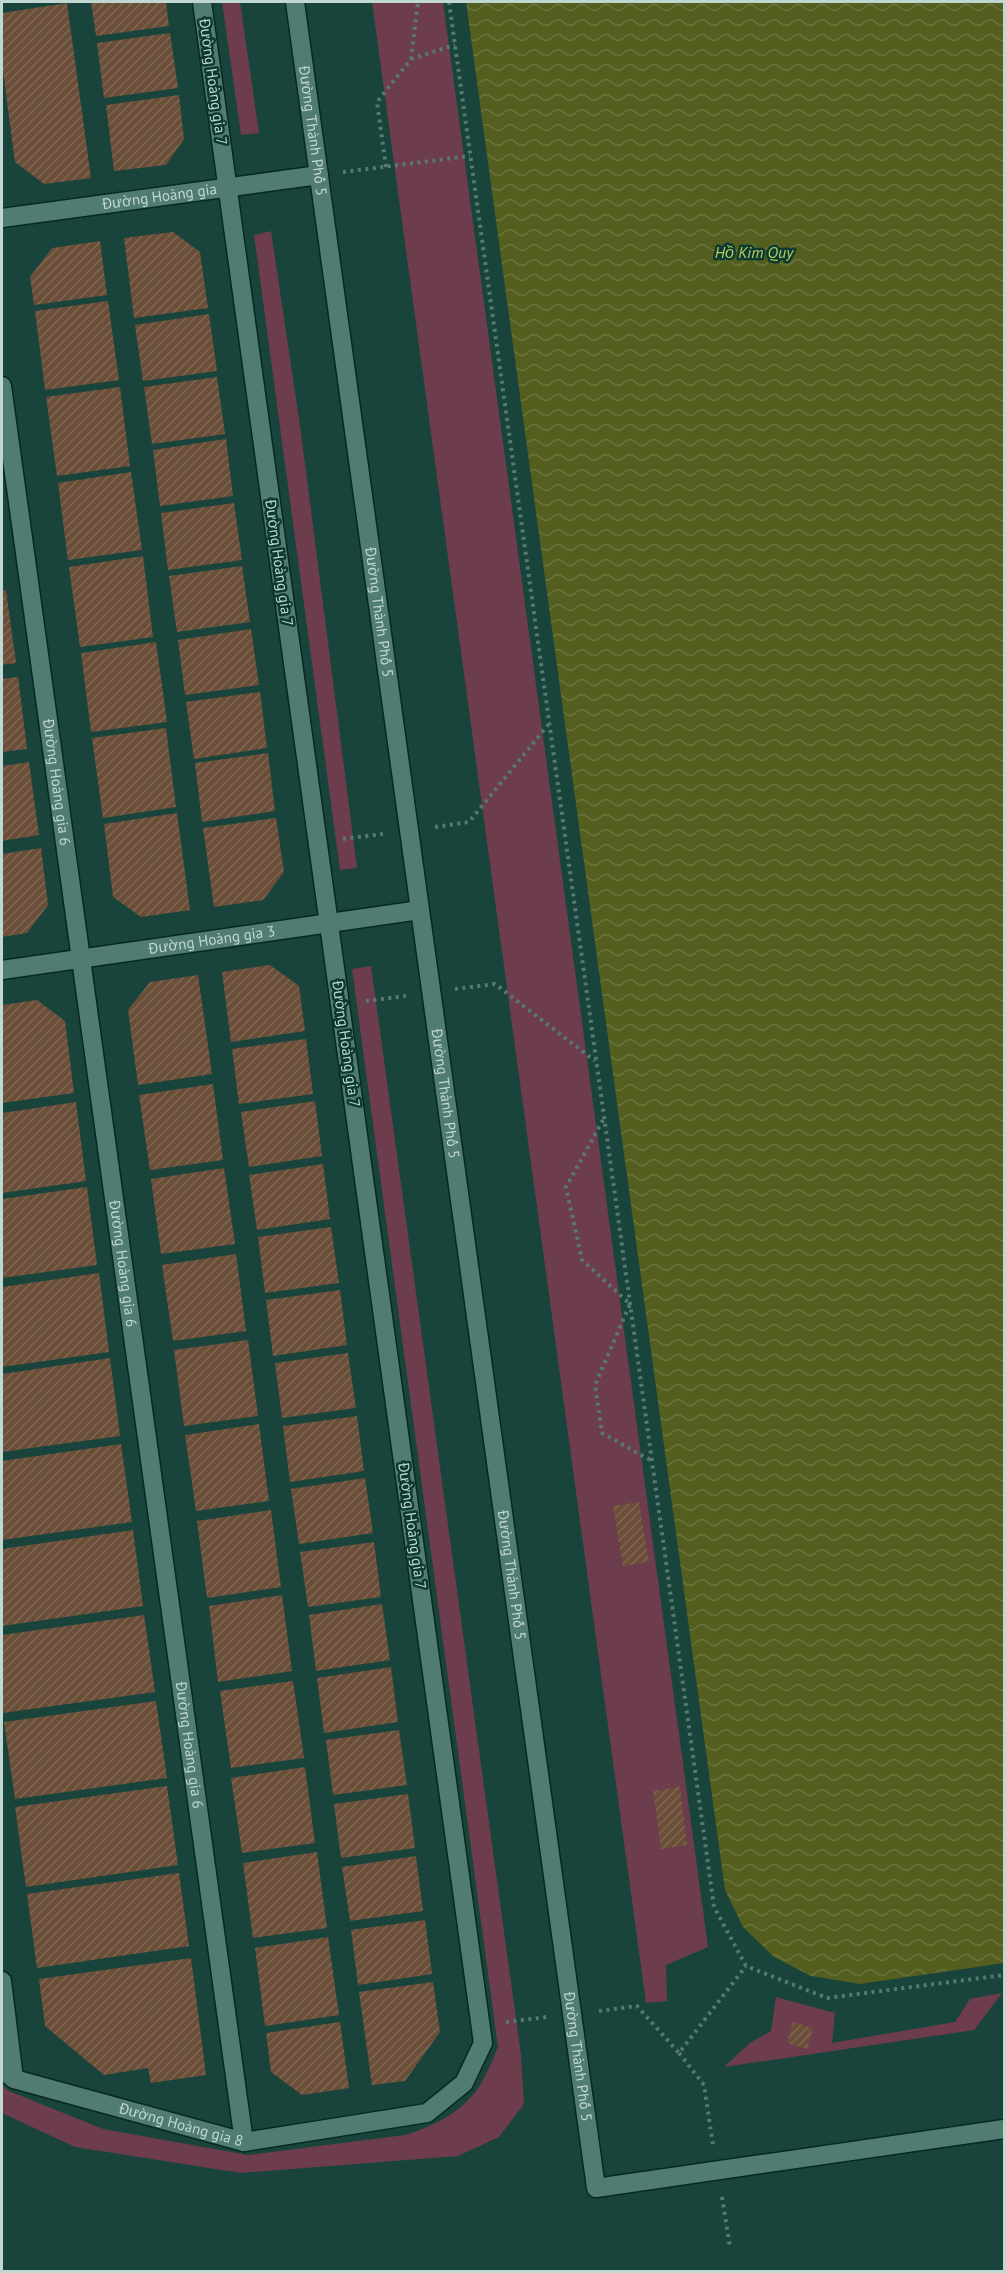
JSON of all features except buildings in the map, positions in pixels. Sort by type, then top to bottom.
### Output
[{"type":"street","name":"Đường Hoàng gia 7","points":[[202,2],[481,2025],[483,2043],[464,2083]]},
{"type":"street","name":"Đường Thành Phố 5","points":[[295,2],[596,2188],[1005,2129]]},
{"type":"street","name":"Đường Hoàng gia","points":[[2,218],[319,175]]},
{"type":"street","name":"Đường Hoàng gia 6","points":[[2,386],[6,459],[81,958],[244,2142]]},
{"type":"street","name":"Đường Hoàng gia 3","points":[[2,970],[420,910]]},
{"type":"street","points":[[2,1981],[8,2074]]},
{"type":"street","name":"Đường Hoàng gia 8","points":[[8,2074],[244,2142],[427,2113],[464,2083]]},
{"type":"path","points":[[386,167],[377,102],[411,60],[418,2]]},
{"type":"path","points":[[449,2],[714,1907],[746,1966],[827,1998],[1005,1975]]},
{"type":"path","points":[[411,60],[455,45]]},
{"type":"path","points":[[319,175],[470,156]]},
{"type":"path","points":[[318,842],[469,822],[549,724]]},
{"type":"path","points":[[340,1004],[495,984],[596,1061]]},
{"type":"path","points":[[604,1119],[566,1187],[582,1260],[630,1304]]},
{"type":"path","points":[[630,1304],[595,1385],[602,1433],[651,1461]]},
{"type":"path","points":[[481,2025],[637,2006],[679,2053],[746,1966]]},
{"type":"shaded area","points":[[222,2],[240,2],[259,133],[241,135]]},
{"type":"shaded area","points":[[372,2],[443,2],[708,1947],[666,1965],[667,2001],[646,2003]]},
{"type":"shaded area","points":[[271,231],[301,433],[357,868],[340,870],[254,235]]},
{"type":"shaded area","points":[[371,966],[521,2055],[524,2104],[499,2137],[458,2156],[241,2173],[75,2147],[2,2113],[2,2085],[9,2091],[103,2129],[248,2155],[405,2135],[427,2127],[459,2109],[475,2092],[498,2047],[352,969]]},
{"type":"shaded area","points":[[1002,1993],[974,2030],[724,2067],[750,2043],[771,2031],[776,1997],[835,2013],[832,2043],[955,2022],[970,1999]]},
{"type":"water","name":"Hồ Kim Quy","points":[[466,2],[1004,2],[1004,1963],[860,1984],[811,1976],[774,1957],[743,1927],[725,1890]]}]
